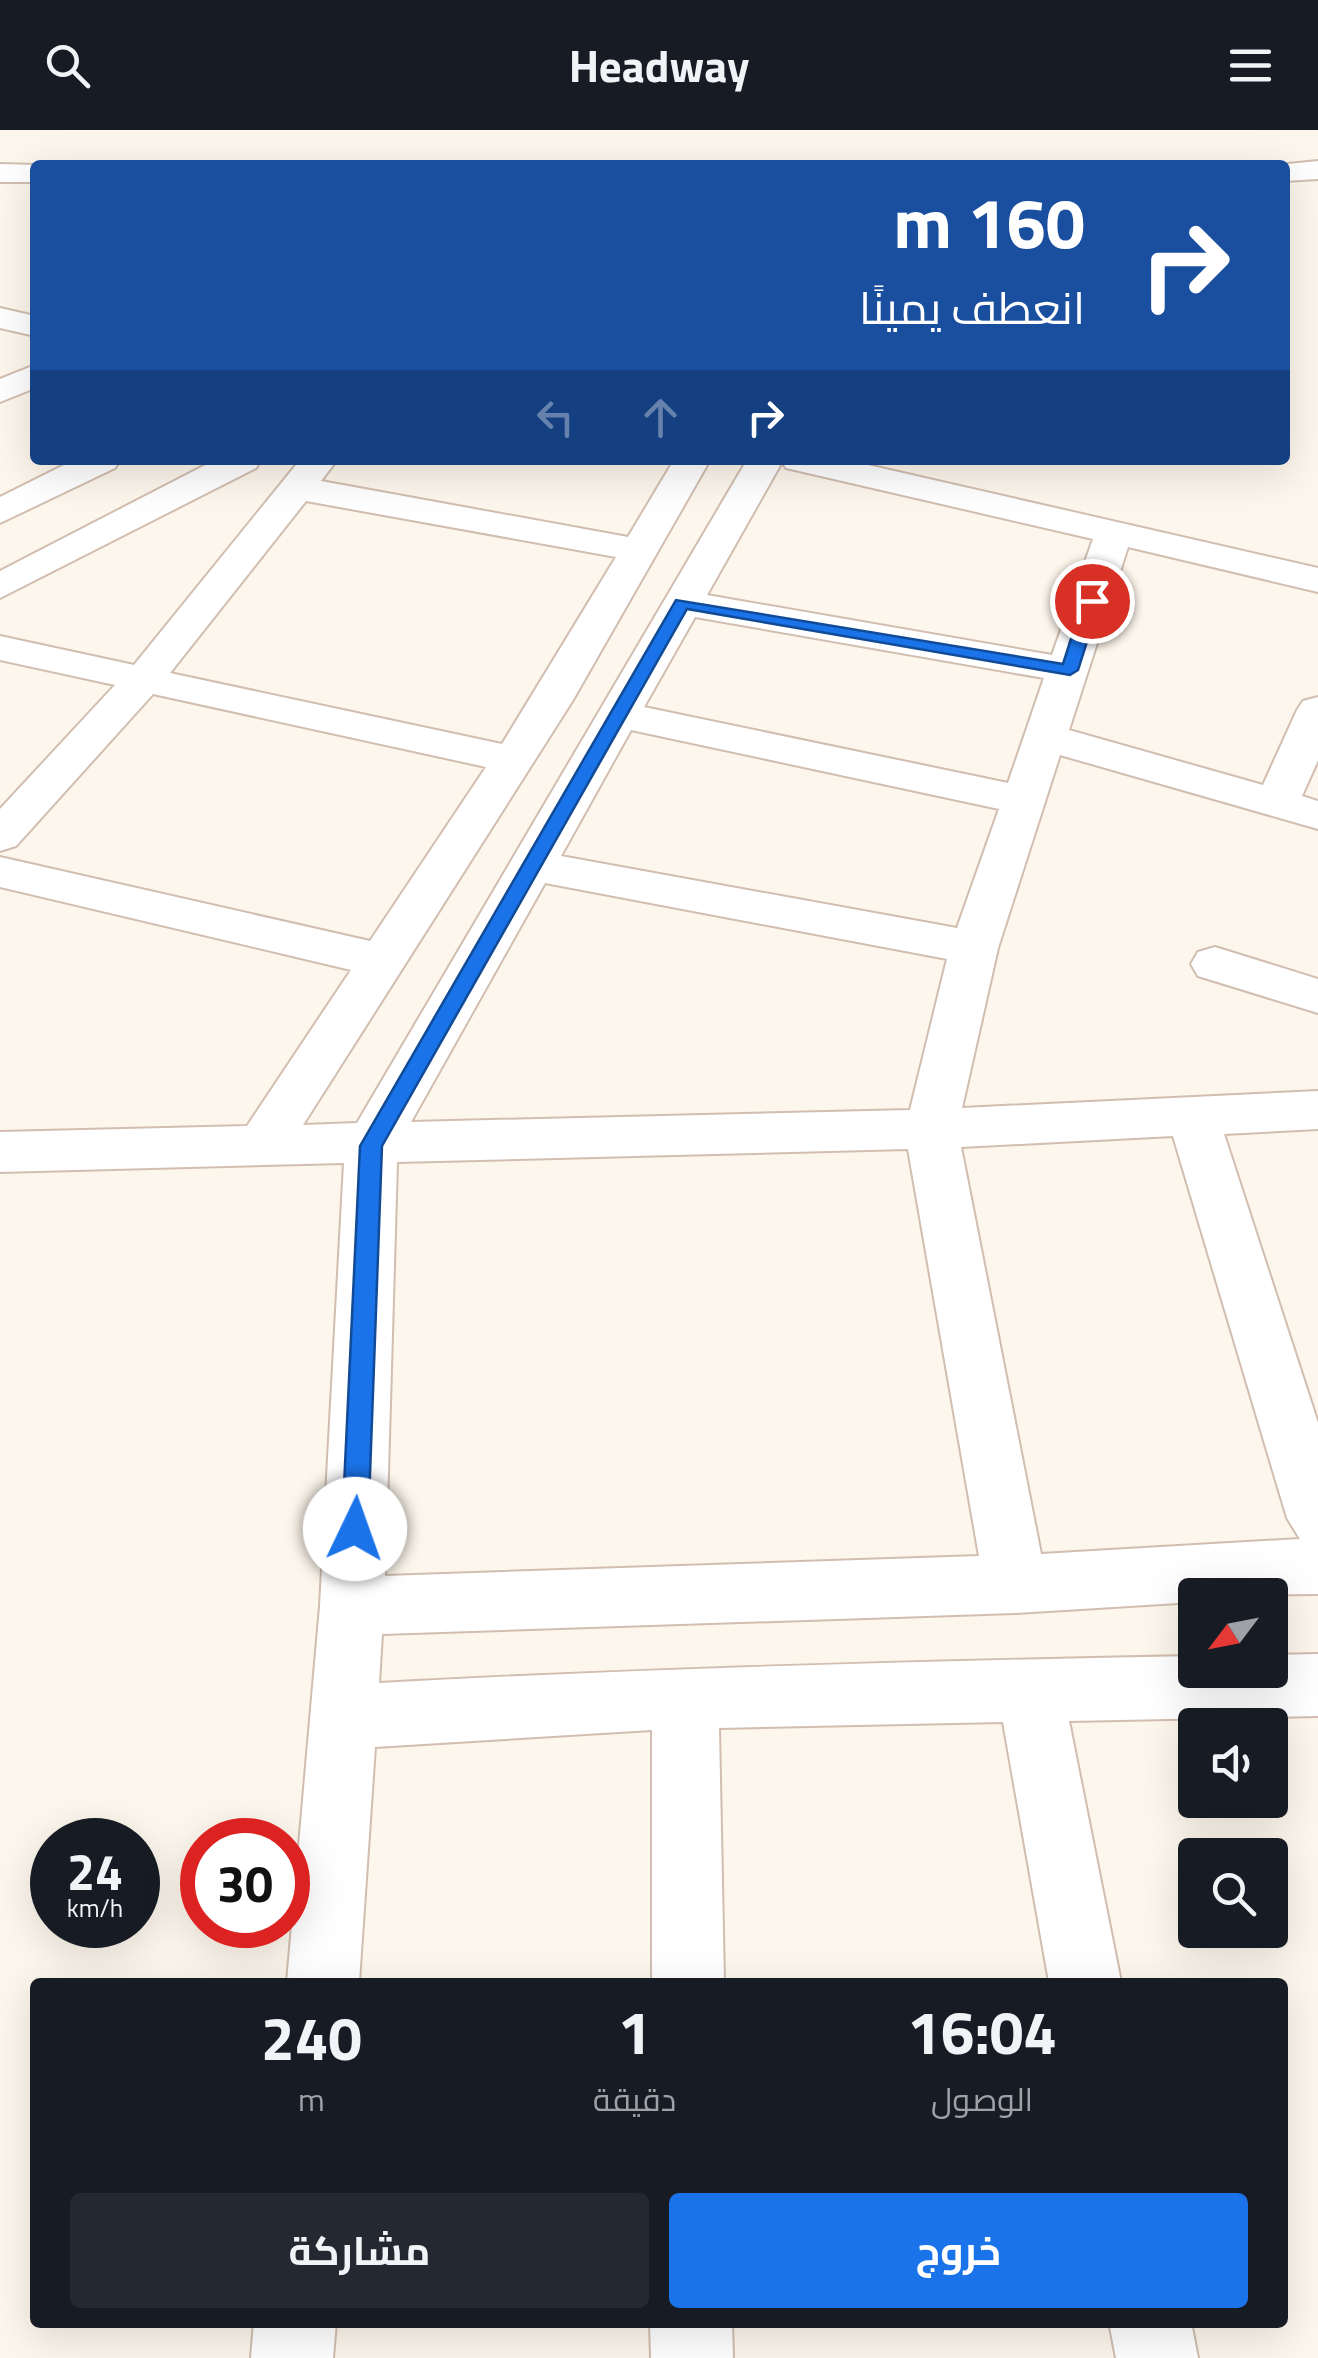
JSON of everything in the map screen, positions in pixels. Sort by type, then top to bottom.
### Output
[{"type":"street","points":[[1290,172],[1318,170]]},
{"type":"street","points":[[0,173],[30,173]]},
{"type":"street","points":[[0,318],[30,325]]},
{"type":"street","points":[[0,392],[30,377]]},
{"type":"street","points":[[0,512],[92,465]]},
{"type":"street","points":[[0,586],[234,465]]},
{"type":"street","points":[[261,1148],[514,760],[689,465]]},
{"type":"street","points":[[323,1978],[352,1606],[371,1146],[762,465]]},
{"type":"street","points":[[821,465],[1318,580]]},
{"type":"street","points":[[0,836],[143,680],[308,474],[640,550]]},
{"type":"street","points":[[1015,1584],[931,1128],[974,948],[1048,738],[1114,532]]},
{"type":"street","points":[[682,603],[1070,670]]},
{"type":"street","points":[[0,648],[514,760]]},
{"type":"street","points":[[1048,738],[1298,809],[1318,710]]},
{"type":"street","points":[[618,714],[1024,800]]},
{"type":"street","points":[[530,865],[974,948]]},
{"type":"street","points":[[0,872],[384,961]]},
{"type":"street","points":[[1215,964],[1318,996]]},
{"type":"street","points":[[0,1152],[371,1146],[931,1128],[1318,1110]]},
{"type":"street","points":[[1192,1116],[1318,1518]]},
{"type":"street","points":[[352,1606],[1015,1584],[1318,1566]]},
{"type":"street","points":[[345,1717],[685,1697],[1318,1685]]},
{"type":"street","points":[[1030,1689],[1084,1978]]},
{"type":"street","points":[[685,1697],[688,1978]]},
{"type":"street","points":[[292,2358],[294,2328]]},
{"type":"street","points":[[691,2328],[692,2358]]},
{"type":"street","points":[[1151,2328],[1156,2358]]},
{"type":"route","points":[[355,1529],[371,1146],[682,603],[1070,670],[1092,601]]}]
